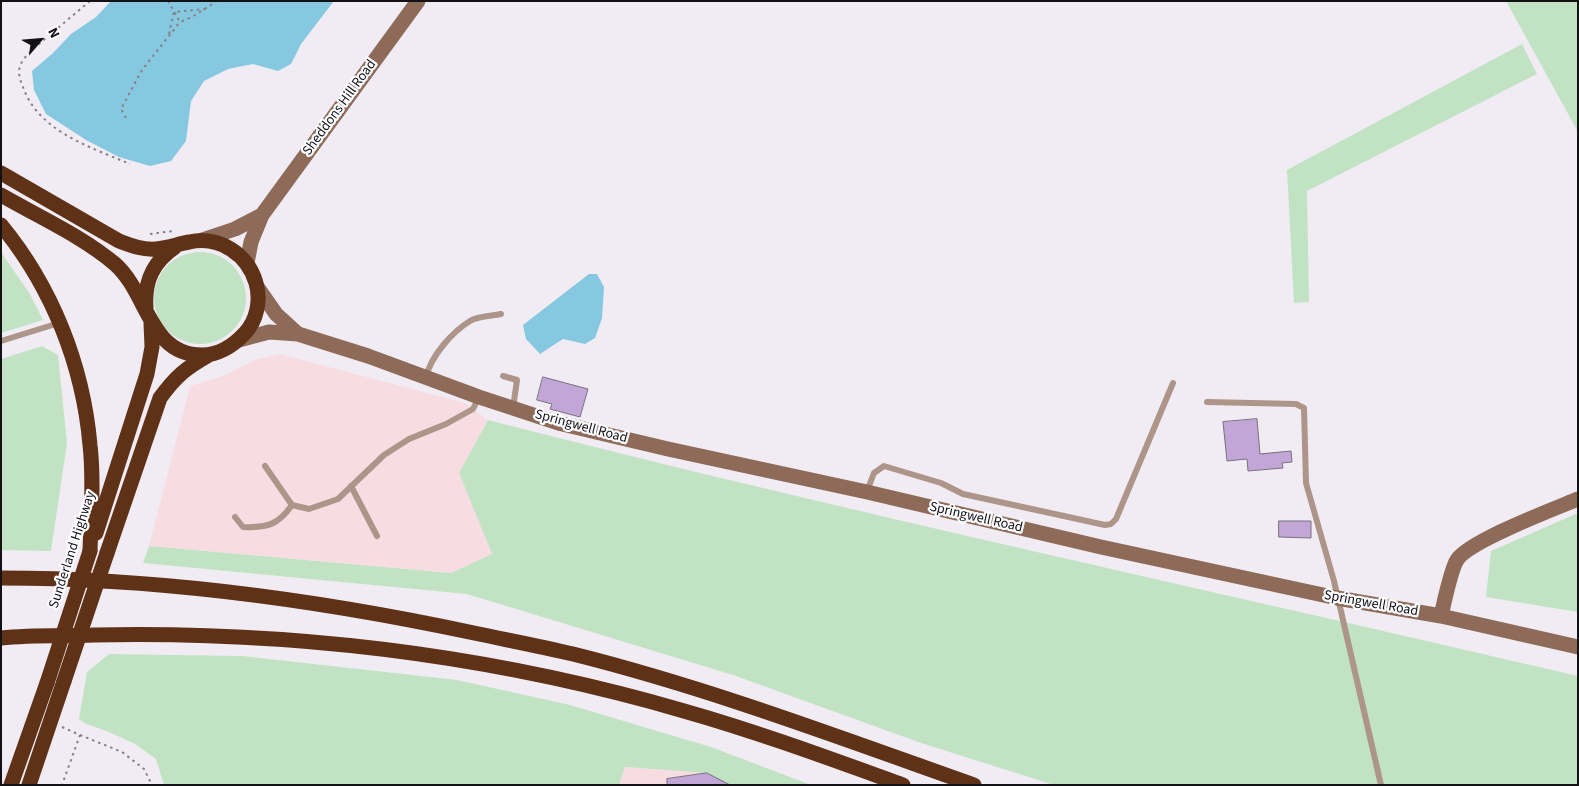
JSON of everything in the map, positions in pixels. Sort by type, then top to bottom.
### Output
[{"type":"highway","points":[[1,174],[127,244],[143,248],[178,246]]},
{"type":"highway","points":[[1,195],[103,255],[117,266],[132,284],[161,336],[172,346],[184,352],[210,354]]},
{"type":"highway","points":[[1,225],[46,292],[60,322],[77,370],[85,403],[91,445],[90,551]]},
{"type":"highway","points":[[29,785],[160,398],[170,384],[188,367],[210,354],[231,346],[248,330],[256,316],[258,303],[258,288],[254,275],[247,263],[230,248],[215,242],[202,240],[178,246],[165,254],[152,271],[145,294],[149,316]]},
{"type":"highway","name":"Sunderland Highway","points":[[11,785],[47,683],[147,374],[152,347],[149,316]]},
{"type":"highway","points":[[1,578],[89,580],[230,593],[319,604],[433,624],[572,654],[691,688],[820,730],[974,785]]},
{"type":"highway","points":[[1,638],[153,634],[235,636],[373,647],[463,661],[569,681],[684,710],[812,752],[903,785]]},
{"type":"main road","name":"Sheddons Hill Road","points":[[262,215],[418,1]]},
{"type":"main road","points":[[202,240],[236,230],[262,215]]},
{"type":"main road","points":[[247,263],[251,242],[262,215]]},
{"type":"main road","points":[[258,288],[276,314],[298,334]]},
{"type":"main road","points":[[238,340],[269,332],[298,334]]},
{"type":"main road","name":"Springwell Road","points":[[298,334],[368,356],[479,397],[558,423],[1101,547],[1337,598],[1441,616],[1578,647]]},
{"type":"main road","points":[[1441,616],[1456,562],[1464,552],[1508,529],[1578,499]]},
{"type":"lane","points":[[426,378],[431,362],[448,339],[471,320],[501,314]]},
{"type":"lane","points":[[1,341],[60,322]]},
{"type":"lane","points":[[503,376],[517,380],[513,408]]},
{"type":"lane","points":[[866,492],[874,473],[884,466],[941,483],[963,494],[1105,525],[1111,524],[1116,519],[1173,383]]},
{"type":"lane","points":[[264,466],[292,505],[309,509],[338,499],[384,455],[409,439],[446,424],[473,409],[479,397]]},
{"type":"lane","points":[[1207,402],[1296,404],[1304,408],[1306,483],[1334,581],[1381,785]]},
{"type":"lane","points":[[351,486],[377,536]]},
{"type":"lane","points":[[235,517],[243,527],[258,528],[275,524],[292,505]]},
{"type":"path","points":[[90,1],[33,49],[20,64],[19,72],[25,94],[44,120],[71,138],[130,164]]},
{"type":"path","points":[[168,1],[180,22]]},
{"type":"path","points":[[126,118],[121,109],[142,70],[180,22],[218,1]]},
{"type":"path","points":[[174,12],[206,9]]},
{"type":"path","points":[[169,37],[174,12]]},
{"type":"path","points":[[144,235],[176,230]]},
{"type":"path","points":[[58,725],[122,752],[144,769],[152,785]]},
{"type":"path","points":[[62,785],[80,735]]},
{"type":"shaded area","points":[[280,354],[465,403],[488,420],[459,473],[492,554],[451,573],[149,546],[190,386],[223,376],[255,360]]},
{"type":"shaded area","points":[[625,767],[707,773],[730,785],[619,785]]},
{"type":"green space","points":[[1506,1],[1578,1],[1578,132]]},
{"type":"green space","points":[[1522,44],[1537,74],[1307,191],[1309,302],[1294,303],[1287,170]]},
{"type":"green space","points":[[1,252],[30,294],[43,320],[1,333]]},
{"type":"green space","points":[[191,252],[209,252],[226,259],[239,272],[246,289],[246,307],[239,324],[226,337],[209,344],[191,344],[174,337],[161,324],[154,307],[154,289],[161,272],[174,259]]},
{"type":"green space","points":[[42,346],[58,355],[67,443],[51,551],[1,550],[1,359]]},
{"type":"green space","points":[[488,420],[896,519],[1578,676],[1578,785],[1054,785],[921,743],[733,675],[467,594],[143,563],[149,546],[451,573],[492,554],[459,473]]},
{"type":"green space","points":[[1578,513],[1578,612],[1486,597],[1491,551]]},
{"type":"green space","points":[[109,654],[242,656],[457,680],[570,705],[711,747],[811,785],[730,785],[707,773],[625,767],[619,785],[164,785],[156,759],[135,744],[86,724],[79,719],[87,672]]},
{"type":"water","points":[[111,1],[334,1],[301,44],[291,64],[278,71],[253,64],[228,69],[204,81],[191,101],[186,141],[171,161],[150,166],[119,157],[86,140],[46,114],[34,90],[32,71],[71,34],[96,17]]},
{"type":"water","points":[[589,274],[597,274],[604,287],[602,318],[595,338],[585,344],[563,339],[540,354],[526,339],[523,325]]},
{"type":"building","points":[[543,377],[588,389],[580,417],[550,409],[552,404],[537,400]]},
{"type":"building","points":[[1257,419],[1260,454],[1291,451],[1292,462],[1282,463],[1283,468],[1248,471],[1247,459],[1227,461],[1223,422]]},
{"type":"building","points":[[1279,521],[1311,521],[1311,538],[1279,537]]},
{"type":"building","points":[[707,773],[730,785],[667,785],[667,779]]}]
